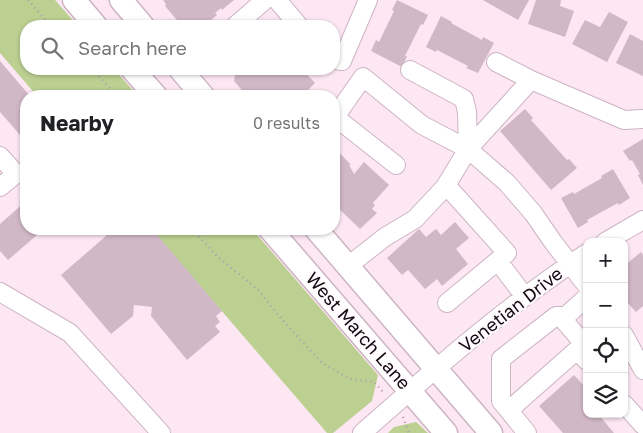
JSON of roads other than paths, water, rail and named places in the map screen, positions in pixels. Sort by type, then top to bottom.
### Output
[{"type":"main road","points":[[74,0],[91,20]]},
{"type":"main road","points":[[121,0],[138,20]]},
{"type":"main road","points":[[137,75],[151,90]]},
{"type":"main road","points":[[187,75],[198,90]]},
{"type":"main road","name":"West March Lane","points":[[275,235],[403,397],[446,433]]},
{"type":"main road","name":"West March Lane","points":[[321,235],[491,433]]},
{"type":"street","points":[[242,20],[265,0]]},
{"type":"street","points":[[276,0],[294,20]]},
{"type":"street","points":[[340,60],[342,60],[368,0]]},
{"type":"street","points":[[496,62],[531,80],[624,120],[643,119]]},
{"type":"street","points":[[410,70],[464,99],[468,149]]},
{"type":"street","points":[[340,110],[363,77],[422,125],[468,149],[507,183],[533,213],[585,283]]},
{"type":"street","points":[[348,266],[385,237],[415,218],[446,186],[468,149],[531,80]]},
{"type":"street","points":[[340,121],[396,165]]},
{"type":"street","points":[[0,156],[16,174],[0,187]]},
{"type":"street","points":[[446,186],[506,253],[447,303]]},
{"type":"street","points":[[612,238],[643,220]]},
{"type":"street","name":"Venetian Drive","points":[[362,433],[436,369],[547,279],[583,255]]},
{"type":"street","points":[[498,261],[525,297]]},
{"type":"street","points":[[0,292],[70,333],[161,433]]},
{"type":"street","points":[[527,433],[513,407],[501,401],[500,359],[556,316],[566,316],[583,301]]},
{"type":"street","points":[[560,316],[583,343]]},
{"type":"street","points":[[633,343],[643,370]]},
{"type":"street","points":[[513,407],[578,350],[583,357]]},
{"type":"street","points":[[628,408],[643,425]]}]
